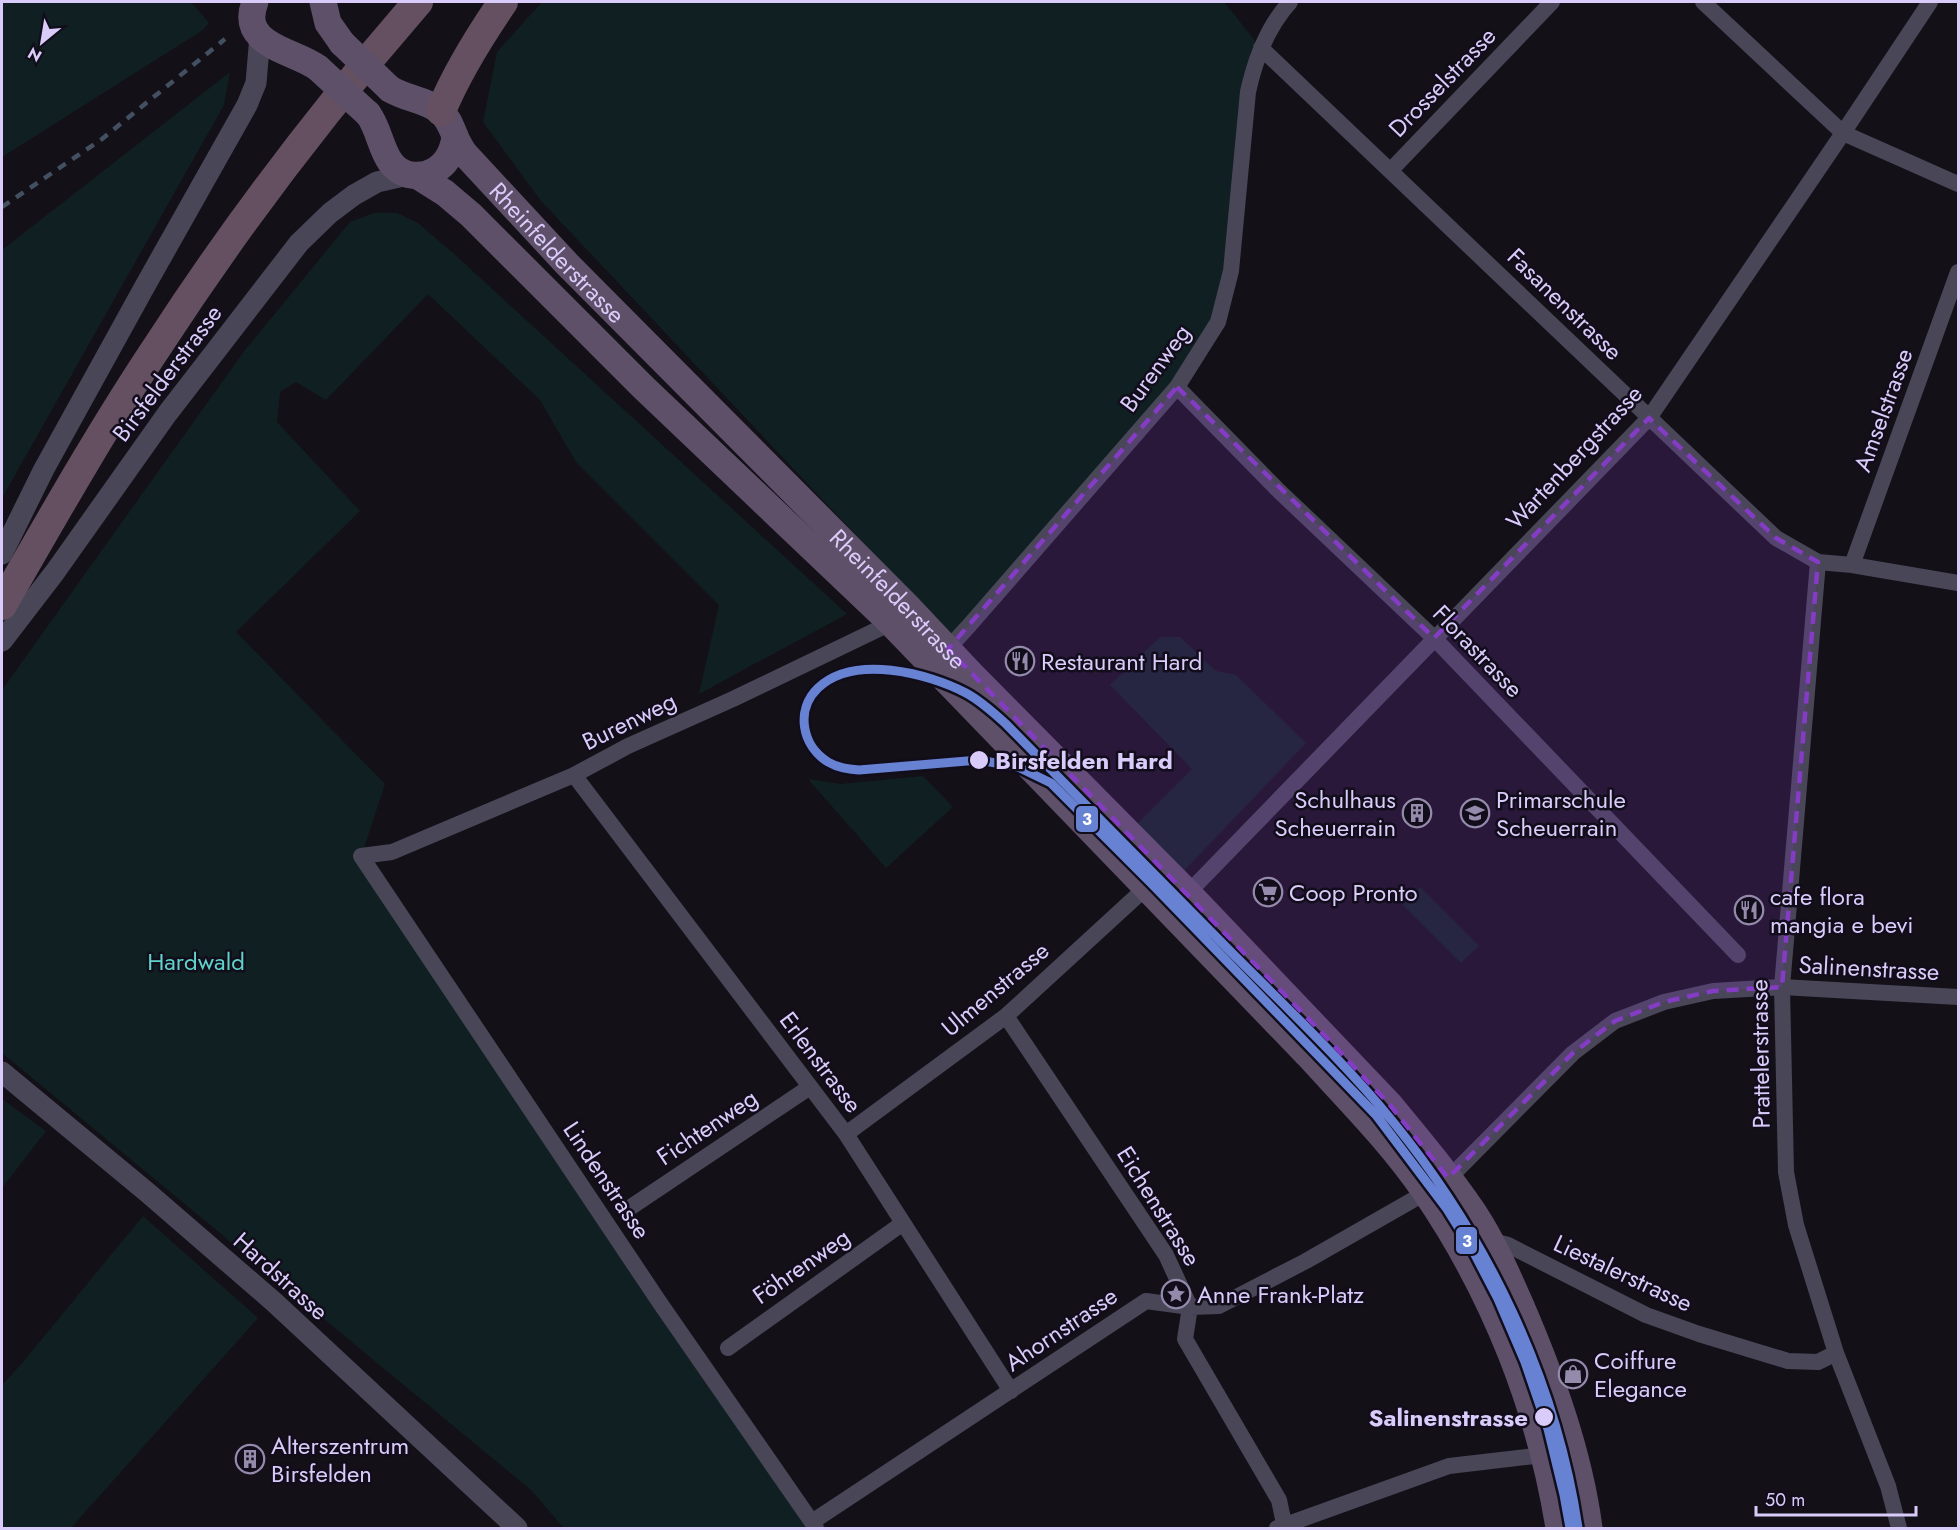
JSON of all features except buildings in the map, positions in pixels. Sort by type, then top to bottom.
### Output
[{"type":"highway","points":[[2,605],[121,405],[197,286],[324,113],[418,2]]},
{"type":"highway","points":[[448,124],[452,84],[471,50],[503,2]]},
{"type":"main road","points":[[254,2],[253,22],[260,36]]},
{"type":"main road","points":[[323,2],[328,23],[342,43],[390,89],[426,104],[448,124],[451,153],[441,166],[427,174],[413,175]]},
{"type":"main road","name":"Rheinfelderstrasse","points":[[260,36],[272,47],[305,59],[318,68],[368,114],[377,128],[389,162],[400,171],[413,175],[446,193],[471,215],[643,387],[900,615]]},
{"type":"main road","name":"Rheinfelderstrasse","points":[[448,124],[464,153],[940,657],[1033,773],[1156,879],[1369,1122],[1425,1193],[1481,1286],[1514,1364],[1536,1425],[1559,1528]]},
{"type":"main road","name":"Rheinfelderstrasse","points":[[1156,879],[1188,893],[1390,1105],[1474,1214],[1507,1272],[1541,1353],[1572,1448],[1589,1528]]},
{"type":"street","name":"Burenweg","points":[[940,657],[1177,387],[1218,322],[1231,271],[1248,92],[1253,69],[1261,48],[1281,11],[1290,2]]},
{"type":"street","name":"Drosselstrasse","points":[[1390,170],[1552,2]]},
{"type":"street","points":[[1703,2],[1843,133],[1959,184]]},
{"type":"street","name":"Wartenbergstrasse","points":[[1188,893],[1649,418],[1930,2]]},
{"type":"street","name":"Birsfelderstrasse","points":[[2,554],[44,469],[248,105],[256,83],[260,36]]},
{"type":"street","name":"Fasanenstrasse","points":[[1261,48],[1776,538],[1818,562],[1852,565],[1959,583]]},
{"type":"street","name":"Birsfelderstrasse","points":[[2,641],[55,572],[167,414],[299,243],[330,213],[354,195],[377,182],[413,175]]},
{"type":"street","name":"Amselstrasse","points":[[1852,565],[1959,272]]},
{"type":"street","name":"Florastrasse","points":[[1177,387],[1279,491],[1434,638],[1738,955]]},
{"type":"street","name":"Prattelerstrasse","points":[[1818,562],[1782,987],[1786,1173],[1796,1225],[1836,1353],[1888,1486],[1899,1528]]},
{"type":"street","name":"Burenweg","points":[[361,856],[392,852],[574,775],[628,747],[733,699],[900,615]]},
{"type":"street","name":"Erlenstrasse","points":[[574,775],[846,1134],[1011,1391]]},
{"type":"street","name":"Lindenstrasse","points":[[361,856],[660,1303],[814,1525]]},
{"type":"street","name":"Ulmenstrasse","points":[[846,1134],[1006,1016],[1156,879]]},
{"type":"street","name":"Salinenstrasse","points":[[1448,1178],[1573,1053],[1615,1021],[1664,1002],[1713,991],[1782,987],[1959,997]]},
{"type":"street","name":"Eichenstrasse","points":[[1006,1016],[1166,1255],[1190,1307]]},
{"type":"street","name":"Hardstrasse","points":[[2,1072],[148,1193],[274,1302],[517,1528]]},
{"type":"street","name":"Fichtenweg","points":[[631,1207],[810,1087]]},
{"type":"street","name":"Ahornstrasse","points":[[814,1525],[1146,1301],[1190,1307],[1219,1306],[1306,1261],[1448,1178]]},
{"type":"street","name":"Föhrenweg","points":[[728,1348],[903,1223]]},
{"type":"street","points":[[1463,1253],[1471,1246],[1490,1240]]},
{"type":"street","name":"Liestalerstrasse","points":[[1490,1240],[1508,1245],[1646,1315],[1699,1334],[1788,1361],[1818,1362],[1836,1353]]},
{"type":"street","points":[[1190,1307],[1185,1339],[1279,1500],[1282,1527],[1449,1466],[1544,1455],[1572,1448]]},
{"type":"highlighted area","points":[[1177,387],[1434,638],[1649,418],[1776,538],[1818,562],[1782,987],[1713,991],[1664,1002],[1615,1021],[1573,1053],[1448,1178],[1390,1105],[1326,1037],[948,649]]},
{"type":"green space","points":[[2,2],[191,2],[209,23],[203,30],[2,157]]},
{"type":"green space","points":[[542,2],[1224,2],[1261,48],[1218,322],[1184,377],[954,642],[541,201],[483,122],[497,52]]},
{"type":"green space","points":[[230,72],[224,105],[2,498],[2,250]]},
{"type":"green space","name":"Hardwald","points":[[374,213],[397,213],[418,223],[847,614],[699,694],[719,605],[576,462],[540,400],[428,294],[326,400],[296,382],[280,392],[277,422],[360,511],[236,632],[385,784],[361,857],[816,1528],[564,1528],[531,1490],[2,1053],[2,690],[245,350],[350,222]]},
{"type":"green space","points":[[1160,637],[1180,637],[1216,671],[1236,675],[1306,743],[1181,874],[1136,825],[1192,769],[1110,685]]},
{"type":"green space","points":[[923,776],[953,807],[886,868],[808,779],[841,784]]},
{"type":"green space","points":[[1420,887],[1479,946],[1461,963],[1402,904]]},
{"type":"green space","points":[[2,1099],[46,1131],[2,1188]]},
{"type":"green space","points":[[143,1216],[258,1318],[71,1528],[2,1528],[2,1385]]},
{"type":"railway","points":[[2,207],[102,139],[225,39]]},
{"type":"transit line","name":"3","points":[[1570,1528],[1548,1429],[1525,1362],[1498,1299],[1472,1249],[1447,1209],[1376,1115],[1051,783],[1018,767],[979,760],[859,770],[836,766],[819,755],[807,737],[804,717],[806,707],[818,688],[833,678],[851,672],[871,669],[891,670],[932,679],[966,693],[982,703],[1006,724],[1356,1079],[1394,1123],[1459,1214],[1488,1263],[1513,1313],[1535,1365],[1553,1418],[1568,1473],[1578,1528]]},
{"type":"place","name":"Restaurant Hard","points":[[1020,661]]},
{"type":"place","name":"Birsfelden Hard","points":[[979,760]]},
{"type":"place","name":"Schulhaus Scheuerrain","points":[[1417,813]]},
{"type":"place","name":"Primarschule Scheuerrain","points":[[1475,813]]},
{"type":"place","name":"Coop Pronto","points":[[1268,892]]},
{"type":"place","name":"cafe flora mangia e bevi","points":[[1749,910]]},
{"type":"place","name":"Anne Frank-Platz","points":[[1176,1294]]},
{"type":"place","name":"Coiffure Elegance","points":[[1573,1374]]},
{"type":"place","name":"Salinenstrasse","points":[[1544,1417]]},
{"type":"place","name":"Alterszentrum Birsfelden","points":[[250,1459]]}]
